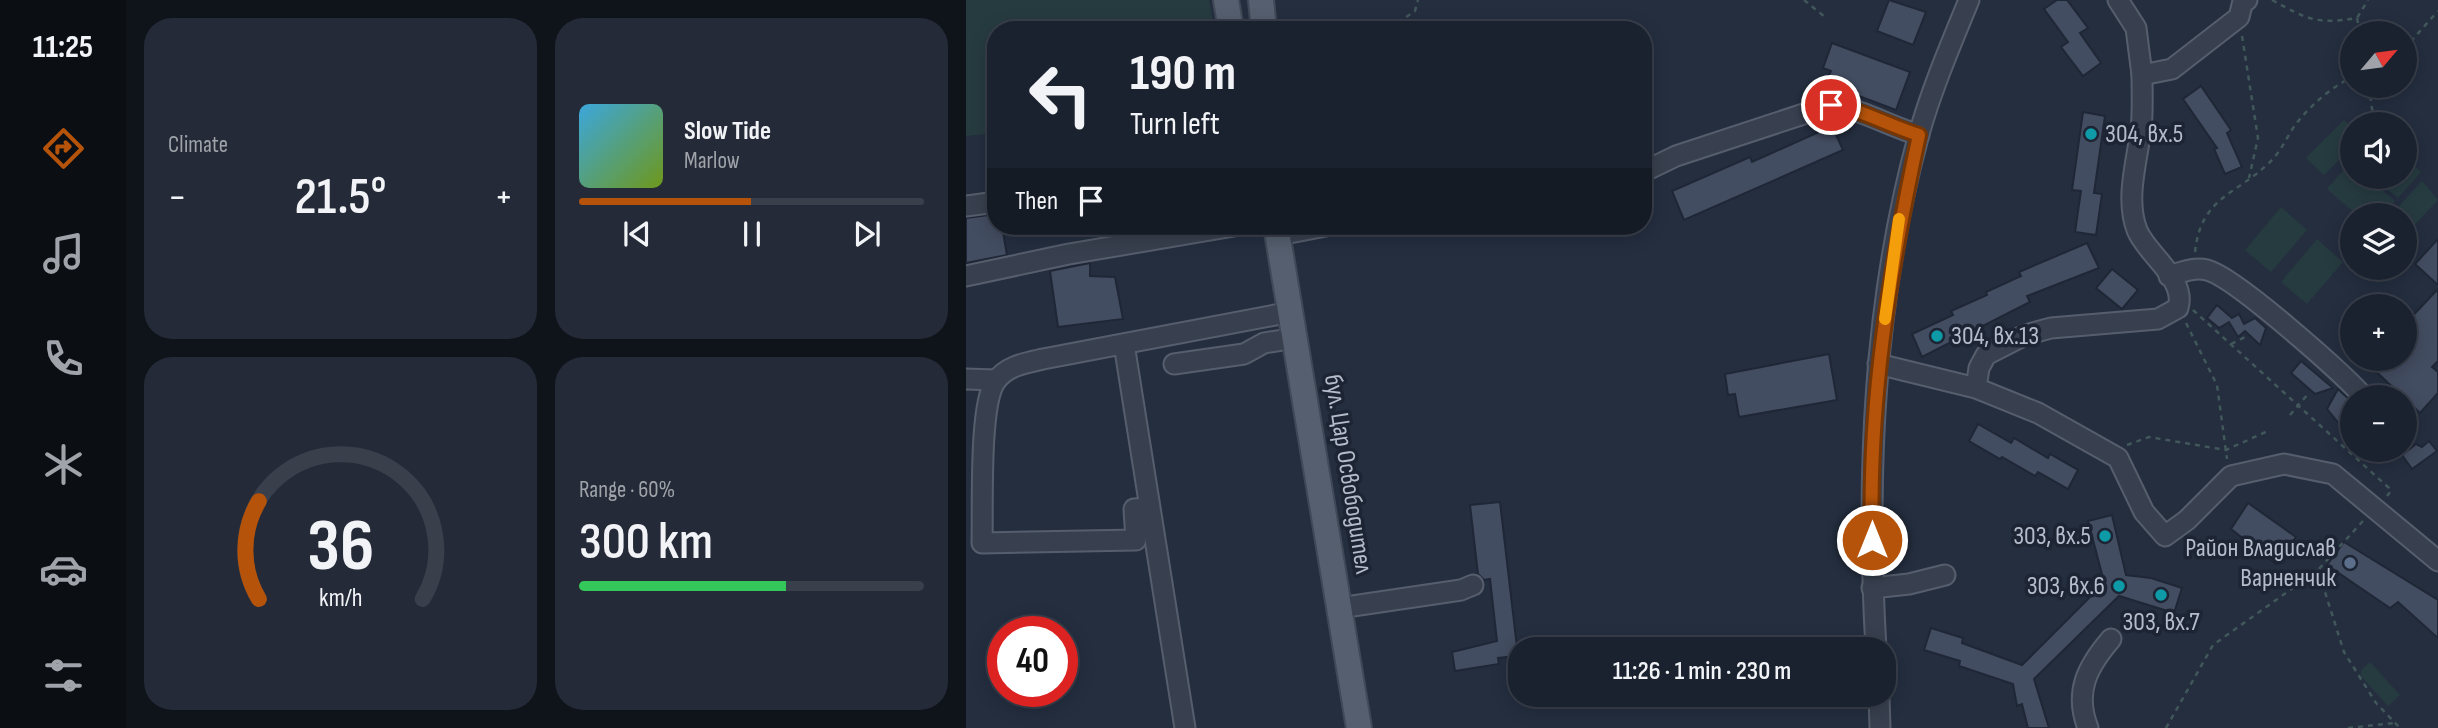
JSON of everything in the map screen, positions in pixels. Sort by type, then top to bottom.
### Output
[{"type":"main road","points":[[1226,0],[1230,21]]},
{"type":"main road","points":[[1261,0],[1263,21]]},
{"type":"main road","name":"бул. Цар Освободител","points":[[1279,235],[1359,728]]},
{"type":"street","points":[[1875,637],[1871,466],[1878,364],[1899,218],[1919,135],[1936,80],[1969,0]]},
{"type":"street","points":[[1976,388],[1979,368],[1986,355],[2025,335],[2051,328],[2158,319],[2168,316],[2180,304],[2169,276],[2137,230],[2132,202],[2141,128],[2142,75],[2136,28],[2118,0]]},
{"type":"street","points":[[2142,75],[2172,69],[2243,5]]},
{"type":"street","points":[[1652,168],[1676,156],[1831,105],[1853,108],[1892,127],[1919,135]]},
{"type":"street","points":[[966,206],[987,203]]},
{"type":"street","points":[[966,276],[1069,254],[1181,235]]},
{"type":"street","points":[[2169,276],[2193,269],[2217,273],[2302,339],[2351,385]]},
{"type":"street","points":[[966,379],[996,380],[1019,365],[1291,312]]},
{"type":"street","points":[[1174,363],[1244,354],[1264,343],[1295,338]]},
{"type":"street","points":[[1124,344],[1185,728]]},
{"type":"street","points":[[1878,364],[1976,388],[2038,412],[2118,457],[2144,512],[2165,536],[2187,520],[2231,477],[2284,464],[2333,474],[2438,561]]},
{"type":"street","points":[[996,380],[987,407],[982,543],[1136,541],[1133,509],[1148,508]]},
{"type":"street","points":[[1872,588],[1909,584],[1945,575]]},
{"type":"street","points":[[1339,608],[1461,590],[1473,585]]},
{"type":"street","points":[[2088,728],[2082,705],[2085,676],[2111,639]]},
{"type":"street","points":[[1879,707],[1880,728]]},
{"type":"path","points":[[1400,21],[1415,11],[1418,0]]},
{"type":"path","points":[[1804,0],[1825,17]]},
{"type":"path","points":[[2272,0],[2304,18],[2328,23],[2357,18]]},
{"type":"path","points":[[2358,21],[2368,0]]},
{"type":"path","points":[[2243,5],[2258,138],[2249,178]]},
{"type":"path","points":[[2417,34],[2438,11]]},
{"type":"path","points":[[2193,269],[2198,228],[2211,208],[2271,161],[2296,124],[2325,93],[2340,84]]},
{"type":"path","points":[[2166,728],[2213,645],[2318,570],[2390,491],[2231,344],[2180,304]]},
{"type":"path","points":[[2180,304],[2217,385],[2231,477]]},
{"type":"path","points":[[2231,344],[2245,337]]},
{"type":"path","points":[[2290,415],[2308,394]]},
{"type":"path","points":[[2118,457],[2126,445],[2150,438],[2225,450],[2270,429]]},
{"type":"path","points":[[2318,570],[2344,652],[2376,703],[2400,728]]},
{"type":"path","points":[[2348,728],[2395,723]]},
{"type":"green space","points":[[966,0],[1209,0],[1213,21],[987,21],[987,134],[966,136]]},
{"type":"green space","points":[[2340,124],[2340,159],[2324,175],[2306,158]]},
{"type":"green space","points":[[2340,174],[2340,189],[2381,189],[2395,201],[2343,203],[2327,189]]},
{"type":"green space","points":[[2422,181],[2438,200],[2417,222],[2417,203],[2402,203]]},
{"type":"green space","points":[[2387,189],[2406,189],[2398,198]]},
{"type":"green space","points":[[2281,207],[2307,230],[2271,272],[2245,250]]},
{"type":"green space","points":[[2317,239],[2340,259],[2340,266],[2307,304],[2281,282]]},
{"type":"green space","points":[[2370,662],[2400,695],[2388,706],[2361,676],[2361,670]]},
{"type":"building","points":[[1889,0],[1926,12],[1913,45],[1877,31]]},
{"type":"building","points":[[2057,0],[2067,0],[2088,28],[2080,33],[2101,63],[2083,76],[2061,47],[2068,42],[2044,9]]},
{"type":"building","points":[[1832,43],[1910,72],[1896,110],[1856,95],[1857,91],[1827,79],[1831,71],[1823,68]]},
{"type":"building","points":[[2201,86],[2231,130],[2227,133],[2242,167],[2225,174],[2214,149],[2217,148],[2183,99]]},
{"type":"building","points":[[2083,112],[2105,116],[2094,193],[2102,194],[2096,235],[2075,232],[2081,191],[2072,190]]},
{"type":"building","points":[[1832,126],[1843,150],[1684,220],[1672,191],[1750,157],[1752,162]]},
{"type":"building","points":[[987,215],[987,235],[1004,235],[1007,255],[966,263],[966,218]]},
{"type":"building","points":[[2438,239],[2438,285],[2417,266],[2417,262]]},
{"type":"building","points":[[2087,243],[2099,268],[2027,296],[2030,302],[1922,357],[1912,334],[1953,315],[1951,311],[2021,276],[2019,272]]},
{"type":"building","points":[[1090,263],[1090,276],[1115,277],[1123,319],[1058,327],[1050,271]]},
{"type":"building","points":[[2112,269],[2138,290],[2122,309],[2096,288]]},
{"type":"building","points":[[2438,289],[2438,361],[2432,367],[2438,372],[2438,393],[2420,413],[2417,410],[2417,385],[2390,385],[2375,371],[2417,371],[2417,311]]},
{"type":"building","points":[[2217,305],[2232,318],[2239,314],[2244,324],[2255,318],[2266,328],[2260,345],[2245,331],[2238,337],[2229,322],[2219,328],[2207,318]]},
{"type":"building","points":[[1829,354],[1837,400],[1739,417],[1735,394],[1728,395],[1725,374]]},
{"type":"building","points":[[2301,361],[2333,388],[2315,394],[2291,373]]},
{"type":"building","points":[[2338,389],[2340,425],[2327,409]]},
{"type":"building","points":[[1978,424],[2011,443],[2014,438],[2048,458],[2050,454],[2078,470],[2068,489],[2038,472],[2035,476],[1969,441]]},
{"type":"building","points":[[2429,441],[2437,451],[2412,469],[2407,462],[2417,462],[2417,444],[2422,447]]},
{"type":"building","points":[[1500,502],[1516,637],[1508,637],[1508,657],[1498,658],[1499,664],[1455,671],[1452,652],[1497,641],[1490,579],[1484,580],[1478,574],[1470,505]]},
{"type":"building","points":[[2248,503],[2296,537],[2276,564],[2231,529]]},
{"type":"building","points":[[2112,515],[2126,575],[2151,578],[2182,588],[2174,613],[2119,596],[2034,679],[2049,728],[2028,728],[2022,704],[2017,706],[2013,684],[1959,666],[1960,661],[1924,650],[1931,628],[1963,638],[1962,643],[2022,665],[2091,596],[2088,593],[2103,578],[2088,521]]},
{"type":"building","points":[[2344,542],[2438,600],[2438,638],[2398,602],[2390,608],[2327,565]]},
{"type":"slow traffic","points":[[1885,319],[1899,219]]},
{"type":"place","name":"304, вх.5","points":[[2091,134]]},
{"type":"place","name":"304, вх.13","points":[[1937,336]]},
{"type":"place","name":"303, вх.5","points":[[2105,536]]},
{"type":"place","name":"Район Владислав Варненчик","points":[[2350,563]]},
{"type":"place","name":"303, вх.6","points":[[2119,586]]},
{"type":"place","name":"303, вх.7","points":[[2161,595]]},
{"type":"route","points":[[1831,105],[1853,108],[1892,127],[1919,135],[1899,218],[1878,364],[1871,466],[1872,540]]}]
